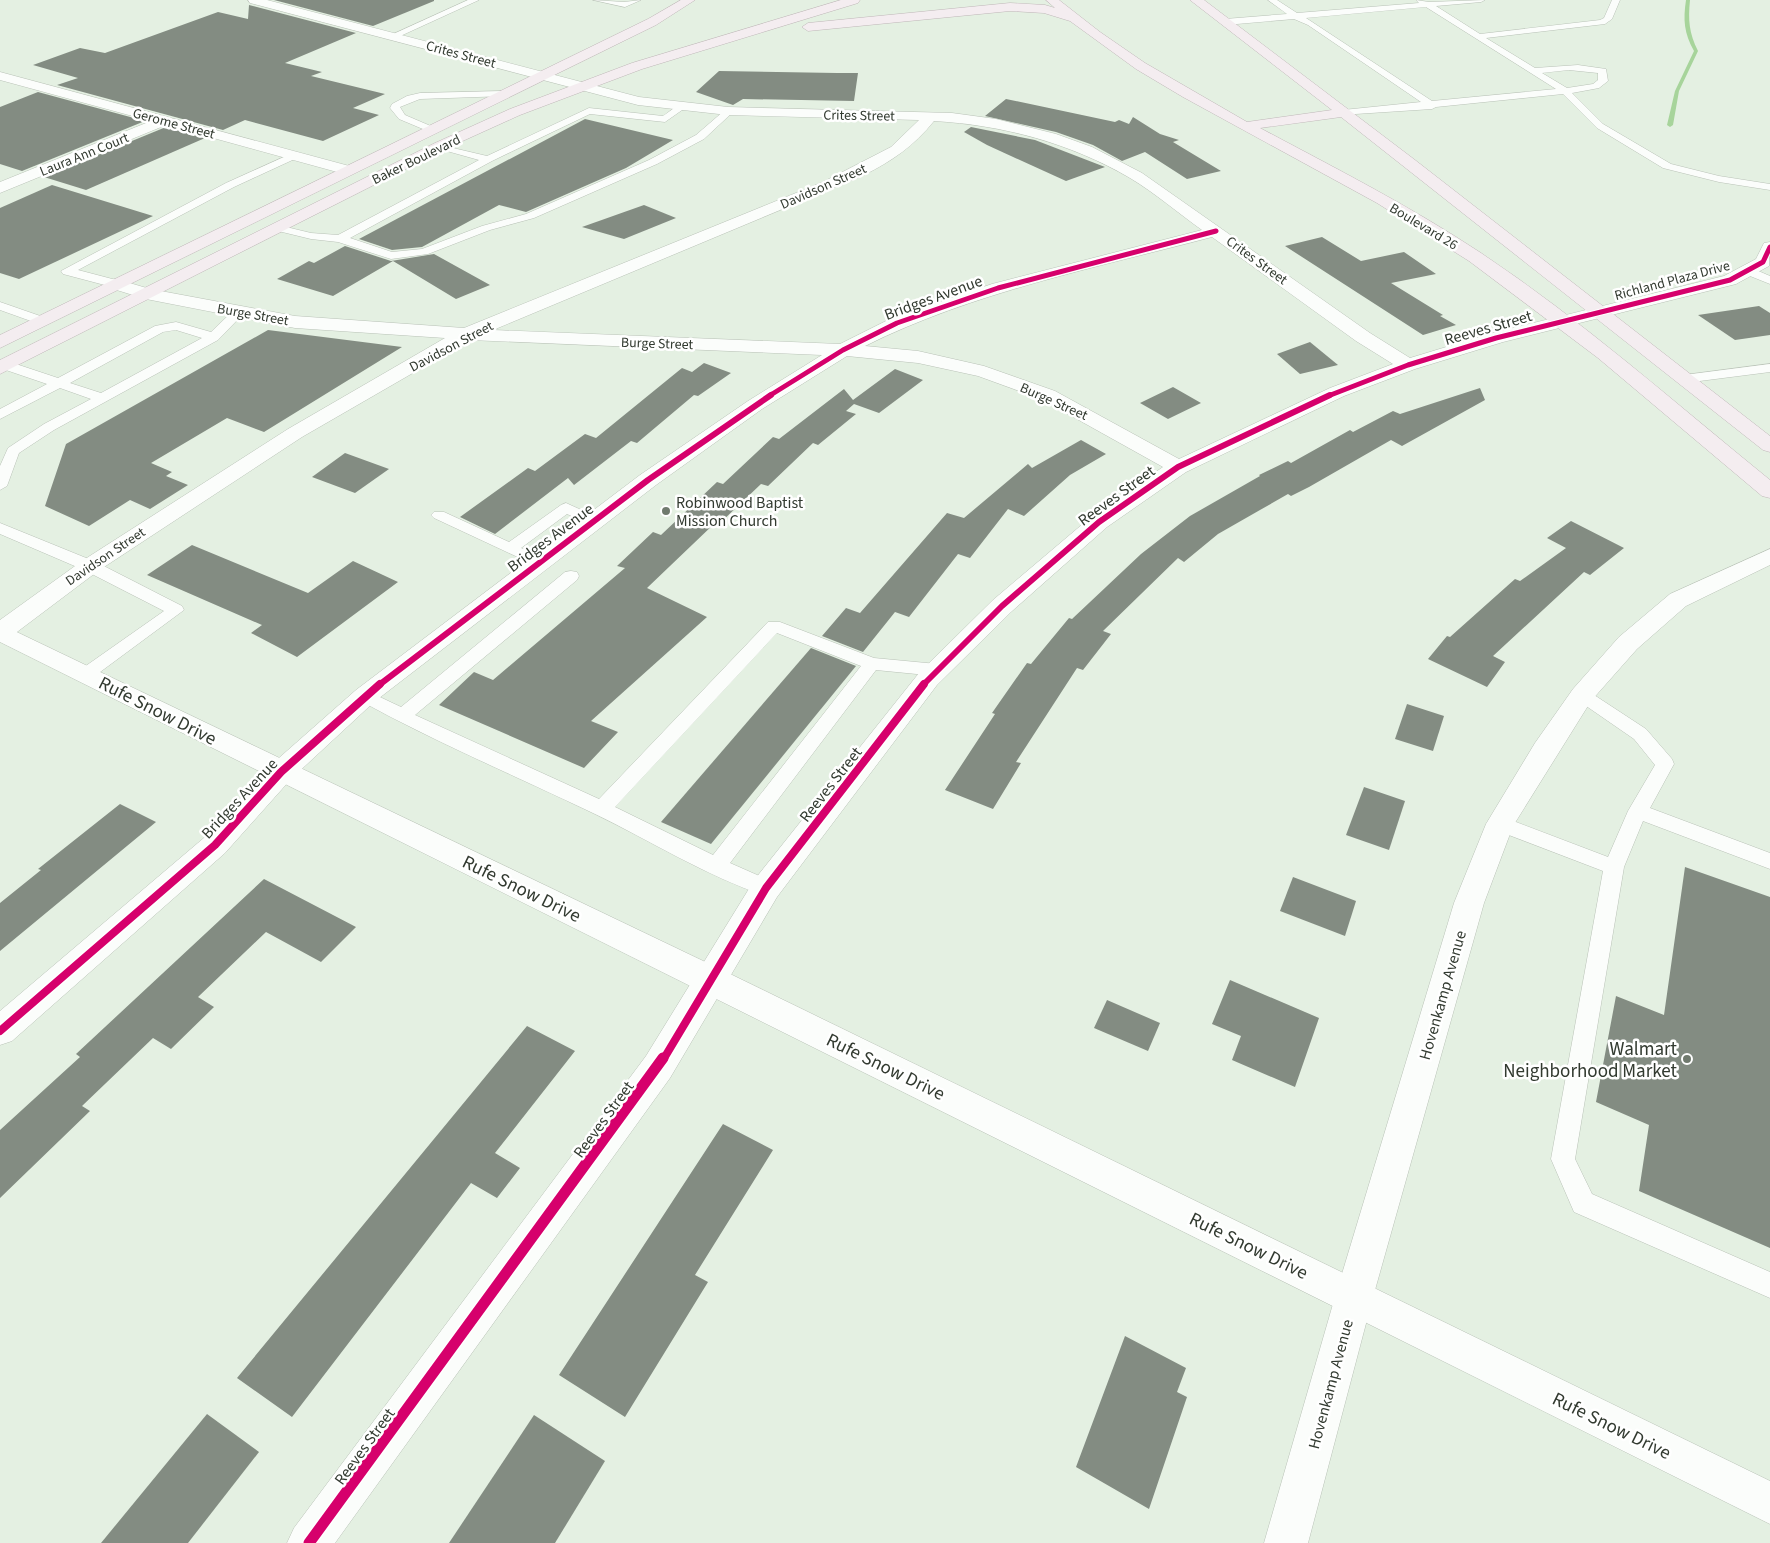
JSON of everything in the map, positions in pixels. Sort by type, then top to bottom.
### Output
[{"type":"main road","name":"Baker Boulevard","points":[[0,342],[430,129],[652,22],[689,0]]},
{"type":"main road","name":"Baker Boulevard","points":[[2,366],[440,146],[515,112],[584,86],[720,40],[854,0]]},
{"type":"main road","name":"Boulevard 26","points":[[1052,0],[1072,17],[1165,81],[1428,227],[1520,288],[1563,320],[1770,491]]},
{"type":"main road","points":[[1196,0],[1770,446]]},
{"type":"main road","points":[[720,40],[804,27],[1010,7],[1045,8],[1072,17]]},
{"type":"main road","points":[[1246,126],[1343,113]]},
{"type":"street","name":"Crites Street","points":[[254,0],[301,14],[393,36],[638,101],[680,108],[728,112],[929,116],[996,124],[1025,130],[1081,147],[1137,176],[1363,337],[1408,365]]},
{"type":"street","name":"Gerome Street","points":[[0,76],[348,170]]},
{"type":"street","points":[[0,91],[24,83]]},
{"type":"street","name":"Davidson Street","points":[[0,632],[90,566],[295,433],[466,334],[829,185],[882,160],[907,144],[929,116]]},
{"type":"street","name":"Laura Ann Court","points":[[0,188],[167,120]]},
{"type":"street","name":"Bridges Avenue","points":[[0,1031],[215,845],[281,772],[366,696],[539,562],[755,405],[843,350],[898,323],[998,288],[1216,231]]},
{"type":"street","name":"Richland Plaza Drive","points":[[1598,312],[1730,280],[1763,262],[1770,248]]},
{"type":"street","name":"Burge Street","points":[[116,284],[146,294],[294,322],[466,334],[843,350],[918,357],[984,372],[1048,395],[1178,467]]},
{"type":"street","name":"Reeves Street","points":[[309,1543],[658,1067],[766,888],[937,670],[1002,606],[1099,522],[1178,467],[1338,392],[1408,365],[1563,320],[1598,312]]},
{"type":"street","name":"Hovenkamp Avenue","points":[[1286,1543],[1354,1297],[1469,903],[1500,824],[1545,750],[1582,695],[1628,643],[1678,600],[1770,556]]},
{"type":"street","name":"Rufe Snow Drive","points":[[0,632],[281,772],[711,980],[1770,1503]]},
{"type":"lane","points":[[393,36],[475,0]]},
{"type":"lane","points":[[597,0],[625,5],[637,0]]},
{"type":"lane","points":[[1272,0],[1295,16],[1311,23],[1432,106]]},
{"type":"lane","points":[[1225,22],[1424,2],[1481,0]]},
{"type":"lane","points":[[1481,36],[1602,22],[1608,19],[1616,0]]},
{"type":"lane","points":[[1424,2],[1481,36],[1565,91],[1600,126],[1667,166],[1719,179],[1770,187]]},
{"type":"lane","points":[[1343,113],[1432,106],[1565,91],[1596,86],[1603,81],[1603,71],[1580,67],[1534,71]]},
{"type":"lane","points":[[430,129],[402,117],[395,108],[396,106],[410,98],[420,96],[503,94]]},
{"type":"lane","points":[[340,239],[488,159],[589,111],[665,119],[680,108]]},
{"type":"lane","points":[[278,228],[311,236],[340,239],[391,256],[424,252],[486,228],[530,216],[653,162],[700,138],[728,112]]},
{"type":"lane","points":[[440,146],[488,159]]},
{"type":"lane","points":[[116,284],[66,271],[230,185],[295,155]]},
{"type":"lane","points":[[1749,271],[1770,280]]},
{"type":"lane","points":[[0,306],[42,321]]},
{"type":"lane","points":[[0,486],[13,451],[49,427],[213,337],[239,312]]},
{"type":"lane","points":[[0,415],[160,329],[176,326],[213,337]]},
{"type":"lane","points":[[2,366],[102,398]]},
{"type":"lane","points":[[1684,379],[1770,368]]},
{"type":"lane","points":[[510,549],[566,508],[594,521]]},
{"type":"lane","points":[[439,515],[539,562]]},
{"type":"lane","points":[[0,528],[90,566],[176,610],[86,674]]},
{"type":"lane","points":[[402,716],[571,576]]},
{"type":"lane","points":[[602,810],[774,626],[872,664],[937,670]]},
{"type":"lane","points":[[716,866],[872,664]]},
{"type":"lane","points":[[1582,695],[1640,734],[1664,764],[1638,811],[1614,867],[1563,1159],[1583,1203],[1770,1285]]},
{"type":"lane","points":[[366,696],[402,716],[766,888]]},
{"type":"lane","points":[[1638,811],[1770,861]]},
{"type":"lane","points":[[1500,824],[1614,867]]},
{"type":"building","points":[[274,0],[434,0],[434,1],[373,26]]},
{"type":"building","points":[[249,5],[356,33],[285,63],[322,72],[311,76],[385,94],[353,108],[379,115],[323,141],[245,120],[223,130],[57,85],[78,78],[33,65],[80,48],[105,53],[218,12],[248,19]]},
{"type":"building","points":[[719,71],[858,73],[854,101],[743,99],[733,105],[696,92]]},
{"type":"building","points":[[38,92],[145,121],[22,171],[0,164],[0,107]]},
{"type":"building","points":[[1006,99],[1115,122],[1119,120],[1129,124],[1133,117],[1160,134],[1179,140],[1173,142],[1221,171],[1187,179],[1145,152],[1122,161],[1093,145],[1056,132],[985,116]]},
{"type":"building","points":[[585,119],[673,140],[626,168],[526,212],[499,205],[422,247],[392,250],[359,239]]},
{"type":"building","points":[[166,127],[205,138],[86,190],[44,177]]},
{"type":"building","points":[[971,127],[1035,140],[1105,167],[1066,181],[987,145],[964,132]]},
{"type":"building","points":[[52,185],[153,216],[19,279],[0,273],[0,208]]},
{"type":"building","points":[[644,205],[676,218],[624,239],[582,227]]},
{"type":"building","points":[[1322,237],[1361,261],[1404,252],[1436,274],[1391,283],[1456,325],[1423,335],[1285,246]]},
{"type":"building","points":[[345,246],[391,261],[434,254],[490,285],[456,299],[393,261],[333,296],[277,279],[309,261],[314,263]]},
{"type":"building","points":[[1759,306],[1770,313],[1770,335],[1735,340],[1698,315]]},
{"type":"building","points":[[268,330],[402,347],[264,432],[227,418],[151,463],[172,472],[166,476],[188,485],[150,509],[130,500],[89,526],[45,506],[66,444]]},
{"type":"building","points":[[1310,342],[1338,365],[1300,374],[1277,354]]},
{"type":"building","points":[[704,363],[731,373],[698,396],[694,395],[637,443],[631,441],[574,485],[568,478],[495,534],[460,517],[528,468],[535,471],[585,434],[596,438],[682,368],[692,372]]},
{"type":"building","points":[[895,369],[923,380],[879,413],[854,404],[846,411],[856,414],[818,445],[813,443],[768,486],[761,484],[719,524],[715,523],[647,588],[707,617],[591,721],[618,732],[584,768],[439,705],[474,672],[493,680],[625,568],[617,566],[653,532],[661,535],[717,482],[723,484],[773,437],[779,439],[844,389],[853,400]]},
{"type":"building","points":[[1173,387],[1201,403],[1168,419],[1140,403]]},
{"type":"building","points":[[1480,388],[1485,400],[1402,446],[1391,440],[1309,487],[1291,496],[1288,494],[1218,534],[1184,562],[1178,558],[1103,631],[1111,634],[1083,670],[1077,668],[1016,762],[1021,763],[993,809],[945,790],[995,714],[992,713],[1027,663],[1031,664],[1069,618],[1072,619],[1141,554],[1190,516],[1259,475],[1288,461],[1291,463],[1350,430],[1353,432],[1393,411],[1400,414]]},
{"type":"building","points":[[1081,440],[1106,454],[1070,475],[1024,516],[1008,509],[970,558],[958,554],[909,617],[895,612],[863,652],[822,636],[846,608],[860,613],[947,513],[964,518],[1028,464],[1032,468]]},
{"type":"building","points":[[345,453],[389,469],[355,493],[312,477]]},
{"type":"building","points":[[1571,521],[1624,548],[1590,575],[1584,572],[1493,656],[1505,662],[1487,687],[1428,659],[1447,636],[1450,637],[1515,579],[1520,581],[1566,548],[1547,538]]},
{"type":"building","points":[[192,545],[308,593],[353,561],[398,582],[297,657],[251,633],[262,625],[147,575]]},
{"type":"building","points":[[811,648],[856,666],[711,844],[661,822]]},
{"type":"building","points":[[1407,704],[1444,716],[1433,751],[1395,739]]},
{"type":"building","points":[[1364,787],[1405,801],[1389,850],[1346,835]]},
{"type":"building","points":[[120,804],[156,822],[0,951],[0,903],[41,870],[38,869]]},
{"type":"building","name":"Walmart Neighborhood Market","points":[[1685,867],[1770,897],[1770,1248],[1639,1191],[1649,1125],[1596,1102],[1616,996],[1664,1015]]},
{"type":"building","points":[[1293,877],[1356,901],[1345,936],[1280,911]]},
{"type":"building","points":[[264,879],[356,927],[321,962],[266,932],[198,997],[214,1007],[171,1049],[153,1038],[82,1106],[90,1111],[0,1198],[0,1130],[80,1057],[76,1054]]},
{"type":"building","points":[[1230,980],[1319,1018],[1295,1087],[1232,1060],[1241,1036],[1212,1024]]},
{"type":"building","points":[[1107,1000],[1160,1023],[1148,1051],[1094,1028]]},
{"type":"building","points":[[527,1026],[575,1051],[495,1153],[520,1168],[497,1198],[471,1183],[292,1417],[237,1378]]},
{"type":"building","points":[[723,1124],[773,1150],[695,1275],[708,1282],[625,1417],[559,1375]]},
{"type":"building","points":[[1125,1336],[1186,1368],[1177,1392],[1187,1397],[1149,1509],[1076,1467]]},
{"type":"building","points":[[207,1414],[259,1452],[188,1543],[101,1543]]},
{"type":"building","points":[[534,1415],[605,1461],[555,1543],[449,1543]]},
{"type":"waterway","points":[[1670,125],[1677,91],[1696,51],[1686,26],[1688,0]]},
{"type":"cycle path","points":[[0,1031],[215,845],[281,772],[365,696],[648,480],[755,405],[843,350],[897,323],[998,288],[1216,231]]},
{"type":"cycle path","points":[[309,1543],[658,1067],[766,888],[928,679],[1002,606],[1099,522],[1178,467],[1337,392],[1408,365],[1496,338],[1730,280],[1763,262],[1770,247]]},
{"type":"place","name":"Robinwood Baptist Mission Church","points":[[666,511]]},
{"type":"place","name":"Walmart Neighborhood Market","points":[[1687,1059]]}]
